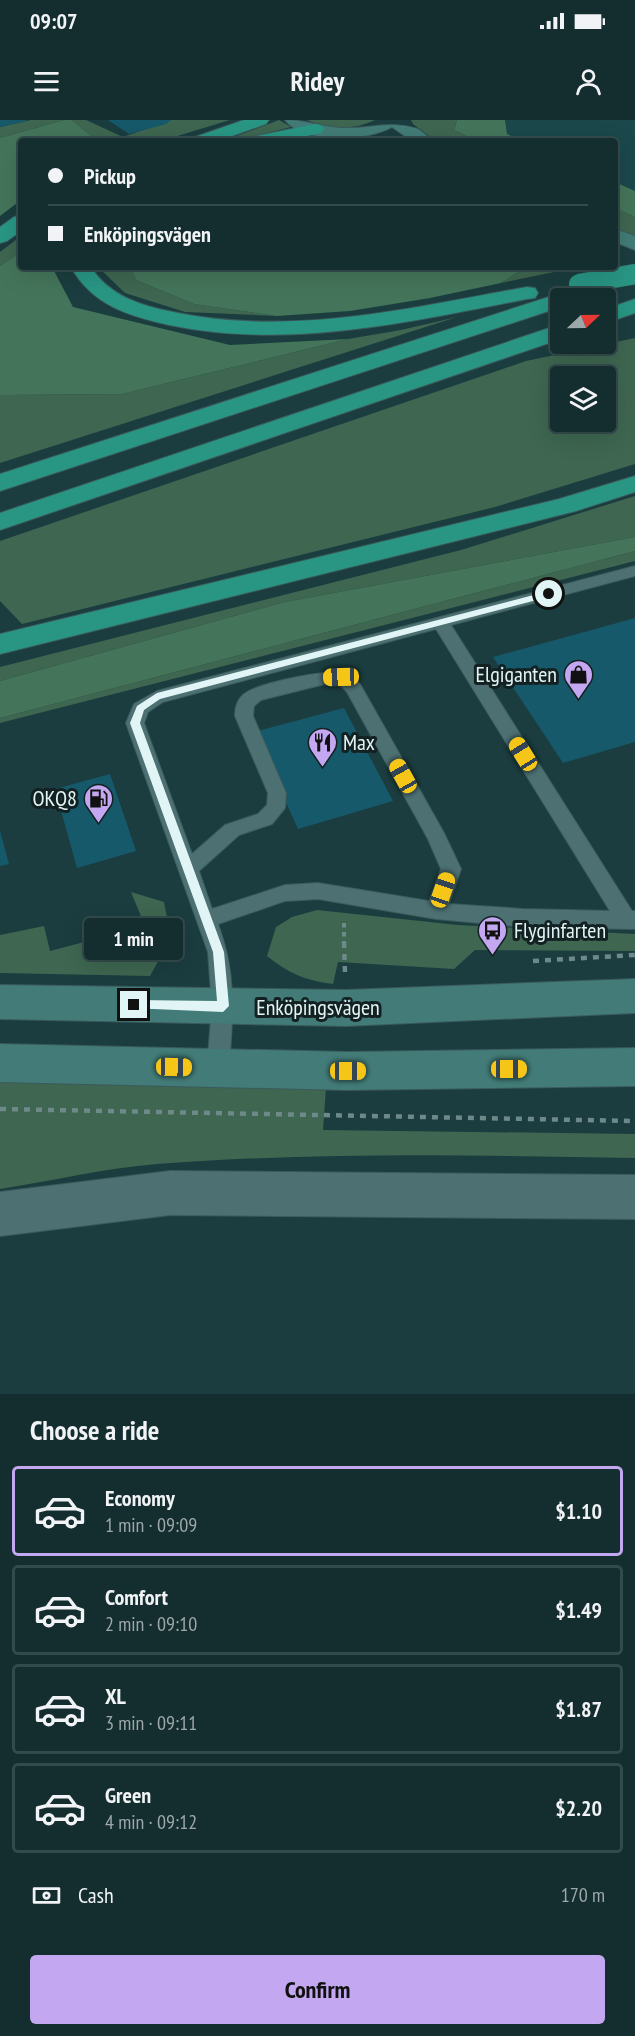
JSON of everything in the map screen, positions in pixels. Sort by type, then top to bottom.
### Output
[{"type":"highway","points":[[209,138],[260,120]]},
{"type":"highway","points":[[272,138],[315,129]]},
{"type":"highway","points":[[0,237],[18,223]]},
{"type":"highway","points":[[83,270],[100,291],[125,307],[175,321],[270,329],[550,296]]},
{"type":"highway","points":[[592,288],[635,276]]},
{"type":"highway","points":[[0,483],[550,301]]},
{"type":"highway","points":[[0,522],[550,335]]},
{"type":"highway","points":[[0,644],[567,505],[635,484]]},
{"type":"highway","points":[[567,505],[635,499]]},
{"type":"street","points":[[294,120],[315,129],[351,132],[377,128],[393,120],[419,138]]},
{"type":"street","points":[[351,132],[365,138]]},
{"type":"street","points":[[618,236],[635,244]]},
{"type":"street","points":[[618,269],[635,276]]},
{"type":"street","name":"Enköpingsvägen","points":[[0,1002],[356,1008],[635,996]]},
{"type":"street","points":[[0,1063],[348,1071],[635,1067]]},
{"type":"street","points":[[0,1215],[170,1192],[635,1197]]},
{"type":"lane","points":[[218,1068],[223,1006],[218,952],[208,919],[187,870],[135,723],[140,708],[157,697],[635,571]]},
{"type":"lane","points":[[441,623],[631,920]]},
{"type":"lane","points":[[187,870],[232,830],[265,819],[276,808],[277,793],[243,716],[243,707],[248,700],[255,695],[316,680],[341,677],[351,684],[358,695],[437,838],[450,869],[436,911]]},
{"type":"lane","points":[[208,919],[285,893],[318,891],[436,911],[523,918],[631,920]]},
{"type":"path","points":[[0,1109],[635,1121]]},
{"type":"shaded area","points":[[505,120],[635,120],[635,191],[618,183],[618,138],[516,138],[507,134]]},
{"type":"green space","points":[[31,120],[64,120],[0,138],[0,127]]},
{"type":"green space","points":[[64,120],[72,120],[93,138],[18,138],[18,202],[0,216],[0,138]]},
{"type":"green space","points":[[72,120],[86,120],[123,137],[171,120],[230,120],[171,138],[93,138]]},
{"type":"green space","points":[[279,120],[291,127],[249,138],[231,138]]},
{"type":"green space","points":[[307,120],[375,120],[359,126],[341,128],[324,126]]},
{"type":"green space","points":[[411,120],[457,120],[454,130],[471,138],[432,138]]},
{"type":"green space","points":[[457,120],[505,120],[507,134],[516,138],[471,138],[454,130]]},
{"type":"green space","points":[[618,183],[635,191],[635,217],[618,209]]},
{"type":"green space","points":[[618,209],[635,217],[635,237],[618,229]]},
{"type":"green space","points":[[18,238],[18,254],[0,266],[0,252]]},
{"type":"green space","points":[[18,254],[18,270],[54,270],[73,307],[230,345],[348,339],[122,394],[0,395],[0,266]]},
{"type":"green space","points":[[101,270],[132,270],[136,280],[194,304],[277,316],[185,312],[125,293]]},
{"type":"green space","points":[[132,270],[521,270],[501,283],[430,298],[350,311],[277,316],[194,304],[136,280]]},
{"type":"green space","points":[[521,270],[564,270],[501,283]]},
{"type":"green space","points":[[457,317],[0,463],[0,395],[122,394],[348,339]]},
{"type":"green space","points":[[635,338],[635,464],[495,507],[22,624],[0,601],[0,541],[526,361],[559,354],[616,354],[616,342]]},
{"type":"green space","points":[[635,496],[635,537],[285,602],[0,681],[0,667],[461,550]]},
{"type":"green space","points":[[635,537],[635,551],[0,718],[0,681],[285,602]]},
{"type":"green space","points":[[635,551],[635,561],[0,723],[0,718]]},
{"type":"green space","points":[[131,892],[164,902],[171,938],[150,976],[0,973],[0,935],[44,926],[50,951],[145,926]]},
{"type":"green space","points":[[317,910],[458,925],[635,934],[635,951],[475,950],[454,969],[338,962],[333,984],[298,975],[267,956],[276,927],[292,917]]},
{"type":"green space","points":[[0,1080],[326,1088],[323,1130],[635,1134],[635,1158],[396,1155],[217,1160],[118,1168],[0,1189]]},
{"type":"building","points":[[0,120],[26,120],[27,121],[0,127]]},
{"type":"building","points":[[108,120],[171,120],[166,124],[129,134]]},
{"type":"building","name":"Elgiganten","points":[[635,618],[635,742],[563,763],[493,657]]},
{"type":"building","name":"Max","points":[[344,708],[393,801],[298,829],[254,732]]},
{"type":"building","points":[[110,774],[136,851],[77,868],[55,789]]},
{"type":"building","points":[[0,831],[9,864],[0,866]]},
{"type":"place","name":"Elgiganten","points":[[578,700]]},
{"type":"place","name":"Max","points":[[322,768]]},
{"type":"place","name":"OKQ8","points":[[98,824]]},
{"type":"place","name":"Flyginfarten","points":[[493,956]]},
{"type":"route","points":[[134,1005],[223,1006],[218,952],[208,919],[187,870],[135,723],[140,708],[157,697],[549,594]]}]
